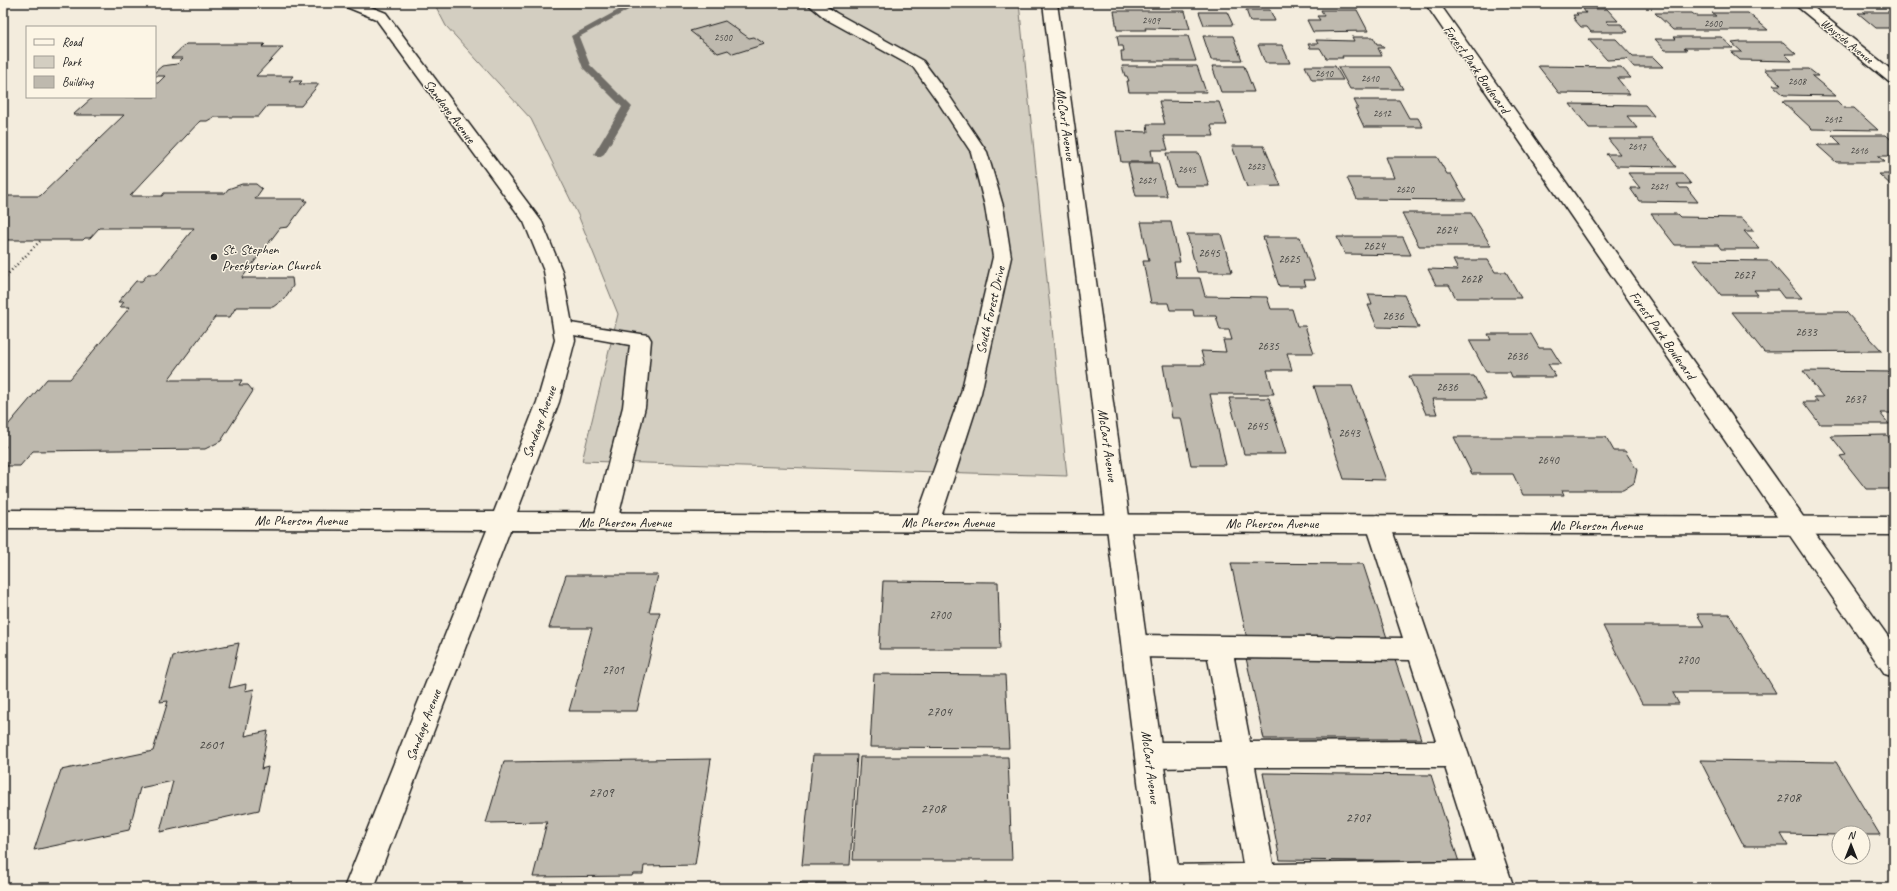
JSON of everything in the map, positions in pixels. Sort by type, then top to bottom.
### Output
[{"type":"street","name":"Sandage Avenue","points":[[349,3],[380,16],[533,222],[553,271],[565,340],[548,402],[359,888]]},
{"type":"street","name":"South Forest Drive","points":[[814,3],[831,16],[918,64],[945,100],[979,152],[994,206],[1002,257],[971,393],[927,522]]},
{"type":"street","name":"McCart Avenue","points":[[1050,3],[1166,884]]},
{"type":"street","name":"Forest Park Boulevard","points":[[1432,3],[1894,666]]},
{"type":"street","name":"Wayside Avenue","points":[[1800,3],[1894,79]]},
{"type":"street","points":[[564,328],[642,340],[634,407],[605,522]]},
{"type":"street","name":"Mc Pherson Avenue","points":[[3,519],[1894,526]]},
{"type":"street","points":[[1166,884],[1497,882],[1378,524]]},
{"type":"street","points":[[1135,646],[1420,649]]},
{"type":"street","points":[[1219,646],[1262,883]]},
{"type":"street","points":[[1149,754],[1454,754]]},
{"type":"path","points":[[3,278],[41,240]]},
{"type":"green space","points":[[434,3],[1019,3],[1067,476],[582,461],[618,314],[578,215],[531,119],[446,26]]},
{"type":"building","points":[[1583,9],[1607,9],[1618,21],[1606,21],[1609,24],[1621,24],[1628,32],[1591,32],[1587,27],[1581,27],[1573,18],[1575,18],[1573,15],[1578,15],[1576,13],[1586,13]]},
{"type":"building","points":[[1246,10],[1270,10],[1275,21],[1250,21]]},
{"type":"building","points":[[1321,10],[1357,10],[1368,31],[1313,32],[1307,20],[1320,20],[1317,16],[1324,16]]},
{"type":"building","points":[[1114,11],[1185,11],[1190,29],[1145,28],[1146,30],[1117,30]]},
{"type":"building","points":[[1199,12],[1227,12],[1233,25],[1204,25]]},
{"type":"building","points":[[1863,12],[1894,12],[1894,28],[1876,28],[1858,13],[1865,13]]},
{"type":"building","points":[[1655,13],[1692,13],[1696,16],[1716,16],[1712,13],[1748,13],[1768,30],[1673,30]]},
{"type":"building","points":[[725,21],[749,38],[754,37],[765,44],[733,54],[728,50],[718,53],[690,31]]},
{"type":"building","points":[[1117,36],[1188,36],[1196,61],[1122,61],[1121,51],[1124,51],[1123,46],[1119,46]]},
{"type":"building","points":[[1203,36],[1233,36],[1242,60],[1211,60]]},
{"type":"building","points":[[1352,37],[1373,37],[1377,44],[1381,44],[1384,48],[1378,48],[1382,56],[1342,56],[1343,58],[1326,58],[1320,48],[1310,48],[1308,44],[1318,44],[1316,40],[1354,41]]},
{"type":"building","points":[[1674,37],[1721,37],[1733,48],[1684,48],[1687,50],[1665,50],[1655,39],[1676,39]]},
{"type":"building","points":[[1588,39],[1616,39],[1633,57],[1653,57],[1663,67],[1634,67],[1627,59],[1607,60]]},
{"type":"building","points":[[1783,42],[1796,54],[1785,54],[1792,61],[1740,60],[1731,52],[1742,52],[1732,43]]},
{"type":"building","name":"St. Stephen Presbyterian Church","points":[[186,44],[265,44],[262,47],[283,47],[256,76],[293,76],[289,81],[302,81],[299,84],[319,84],[301,106],[267,106],[258,117],[214,117],[207,121],[200,121],[130,196],[162,196],[164,193],[225,193],[228,189],[242,184],[256,184],[262,189],[255,199],[306,199],[304,201],[307,201],[288,227],[280,228],[242,278],[292,278],[293,286],[284,299],[273,307],[236,307],[230,317],[215,317],[168,380],[242,380],[239,385],[248,385],[253,391],[221,441],[205,449],[33,451],[20,466],[3,466],[3,450],[6,446],[3,446],[3,431],[47,379],[70,379],[130,307],[120,307],[124,302],[118,302],[136,281],[142,281],[148,274],[157,274],[194,228],[99,228],[90,238],[85,238],[83,240],[3,240],[3,231],[6,229],[3,229],[3,199],[6,196],[40,196],[124,115],[73,115],[92,98],[156,98],[156,83],[158,83],[165,76],[156,76],[156,71],[162,66],[177,64],[183,58],[171,58]]},
{"type":"building","points":[[1258,45],[1282,45],[1290,63],[1265,63]]},
{"type":"building","points":[[1122,66],[1197,66],[1206,92],[1129,92],[1127,81],[1129,81],[1127,76],[1125,76]]},
{"type":"building","points":[[1212,66],[1244,66],[1254,92],[1221,92]]},
{"type":"building","points":[[1305,66],[1335,66],[1343,80],[1312,80]]},
{"type":"building","points":[[1538,66],[1621,67],[1631,78],[1617,78],[1630,94],[1559,93]]},
{"type":"building","points":[[1338,67],[1390,67],[1403,89],[1350,89]]},
{"type":"building","points":[[1764,69],[1809,69],[1818,76],[1812,76],[1836,96],[1784,95],[1773,85],[1781,85]]},
{"type":"building","points":[[1354,100],[1399,100],[1409,118],[1418,118],[1423,127],[1364,127],[1355,108],[1358,108]]},
{"type":"building","points":[[1159,101],[1219,102],[1227,125],[1211,125],[1214,136],[1164,136],[1168,150],[1151,150],[1153,162],[1121,162],[1116,131],[1148,132],[1147,124],[1165,124]]},
{"type":"building","points":[[1782,101],[1837,101],[1844,108],[1854,108],[1878,130],[1812,129]]},
{"type":"building","points":[[1570,104],[1645,105],[1654,116],[1627,116],[1637,128],[1589,128]]},
{"type":"building","points":[[1832,135],[1886,135],[1894,142],[1894,156],[1878,156],[1885,162],[1836,162],[1817,145],[1842,145]]},
{"type":"building","points":[[1608,139],[1653,139],[1676,167],[1616,166],[1606,154],[1620,154]]},
{"type":"building","points":[[1232,146],[1264,146],[1281,186],[1247,187]]},
{"type":"building","points":[[1166,153],[1199,153],[1209,186],[1175,186]]},
{"type":"building","points":[[1386,157],[1437,157],[1447,174],[1451,174],[1466,200],[1357,199],[1347,178],[1394,178]]},
{"type":"building","points":[[1128,163],[1158,163],[1167,196],[1136,196]]},
{"type":"building","points":[[1628,173],[1682,173],[1691,184],[1677,184],[1680,188],[1687,188],[1698,202],[1639,201],[1630,188],[1640,188]]},
{"type":"building","points":[[1879,174],[1894,174],[1894,188]]},
{"type":"building","points":[[1402,213],[1471,213],[1491,246],[1419,246]]},
{"type":"building","points":[[1651,214],[1677,214],[1680,217],[1742,218],[1754,231],[1744,231],[1760,249],[1721,249],[1718,245],[1675,245]]},
{"type":"building","points":[[1141,222],[1171,222],[1180,262],[1174,262],[1177,278],[1200,278],[1205,296],[1267,297],[1271,309],[1292,309],[1297,326],[1305,326],[1314,353],[1287,353],[1292,370],[1267,370],[1274,394],[1210,394],[1226,465],[1191,465],[1181,418],[1172,418],[1163,365],[1205,365],[1201,351],[1226,352],[1223,340],[1232,340],[1229,330],[1220,330],[1216,316],[1194,316],[1193,310],[1170,310],[1168,303],[1151,303],[1143,261],[1149,261]]},
{"type":"building","points":[[1187,234],[1221,234],[1232,272],[1197,272]]},
{"type":"building","points":[[1263,237],[1300,237],[1315,280],[1304,280],[1306,286],[1279,286]]},
{"type":"building","points":[[1337,237],[1403,237],[1411,255],[1345,254]]},
{"type":"building","points":[[1453,260],[1488,260],[1495,272],[1506,272],[1521,298],[1456,298],[1449,285],[1436,285],[1428,269],[1458,270]]},
{"type":"building","points":[[1693,260],[1770,261],[1802,298],[1784,298],[1778,290],[1754,290],[1758,295],[1721,295]]},
{"type":"building","points":[[1368,294],[1404,295],[1419,328],[1377,327],[1368,305],[1372,305]]},
{"type":"building","points":[[1732,312],[1846,312],[1882,351],[1764,352]]},
{"type":"building","points":[[1488,334],[1531,334],[1539,348],[1551,348],[1561,364],[1548,364],[1556,377],[1512,377],[1510,372],[1486,372],[1469,340],[1491,340]]},
{"type":"building","points":[[1803,371],[1894,372],[1894,413],[1880,413],[1889,424],[1820,424],[1803,402],[1818,402],[1814,397],[1823,397]]},
{"type":"building","points":[[1409,376],[1474,376],[1486,399],[1432,399],[1437,414],[1426,414]]},
{"type":"building","points":[[1314,386],[1352,386],[1386,480],[1344,479]]},
{"type":"building","points":[[1229,398],[1269,398],[1286,454],[1244,454]]},
{"type":"building","points":[[1887,435],[1894,444],[1894,489],[1866,489],[1840,456],[1846,455],[1831,436]]},
{"type":"building","points":[[1454,437],[1606,437],[1614,451],[1625,451],[1637,470],[1634,483],[1623,490],[1562,490],[1564,495],[1523,495],[1513,474],[1472,474]]},
{"type":"building","points":[[1231,563],[1363,564],[1388,641],[1247,639]]},
{"type":"building","points":[[566,575],[658,575],[649,612],[660,612],[637,711],[569,711],[592,628],[549,628]]},
{"type":"building","points":[[883,581],[998,582],[1000,649],[879,649]]},
{"type":"building","points":[[1697,614],[1729,614],[1776,693],[1673,693],[1679,704],[1642,704],[1603,626],[1704,626]]},
{"type":"building","points":[[239,643],[229,688],[246,684],[245,691],[254,689],[245,736],[268,731],[261,769],[268,767],[259,810],[160,832],[173,781],[140,788],[129,830],[34,850],[61,770],[153,751],[168,701],[160,702],[173,656]]},
{"type":"building","points":[[1394,657],[1421,739],[1264,739],[1246,658]]},
{"type":"building","points":[[874,674],[1005,675],[1009,748],[870,747]]},
{"type":"building","points":[[813,755],[857,755],[850,865],[802,865]]},
{"type":"building","points":[[860,757],[1008,757],[1012,860],[853,860]]},
{"type":"building","points":[[711,759],[695,865],[644,866],[643,874],[633,874],[632,876],[533,877],[547,822],[486,823],[504,762]]},
{"type":"building","points":[[1700,760],[1836,762],[1880,835],[1871,835],[1871,825],[1831,825],[1831,835],[1781,834],[1788,846],[1744,846]]},
{"type":"building","points":[[1263,773],[1431,775],[1459,862],[1280,860]]},
{"type":"building","points":[[800,882],[846,882],[846,888],[799,888]]},
{"type":"building","points":[[853,885],[1015,887],[1015,888],[852,888]]},
{"type":"waterway","points":[[599,154],[627,107],[586,66],[575,36],[637,3]]},
{"type":"place","name":"St. Stephen Presbyterian Church","points":[[214,257]]}]
